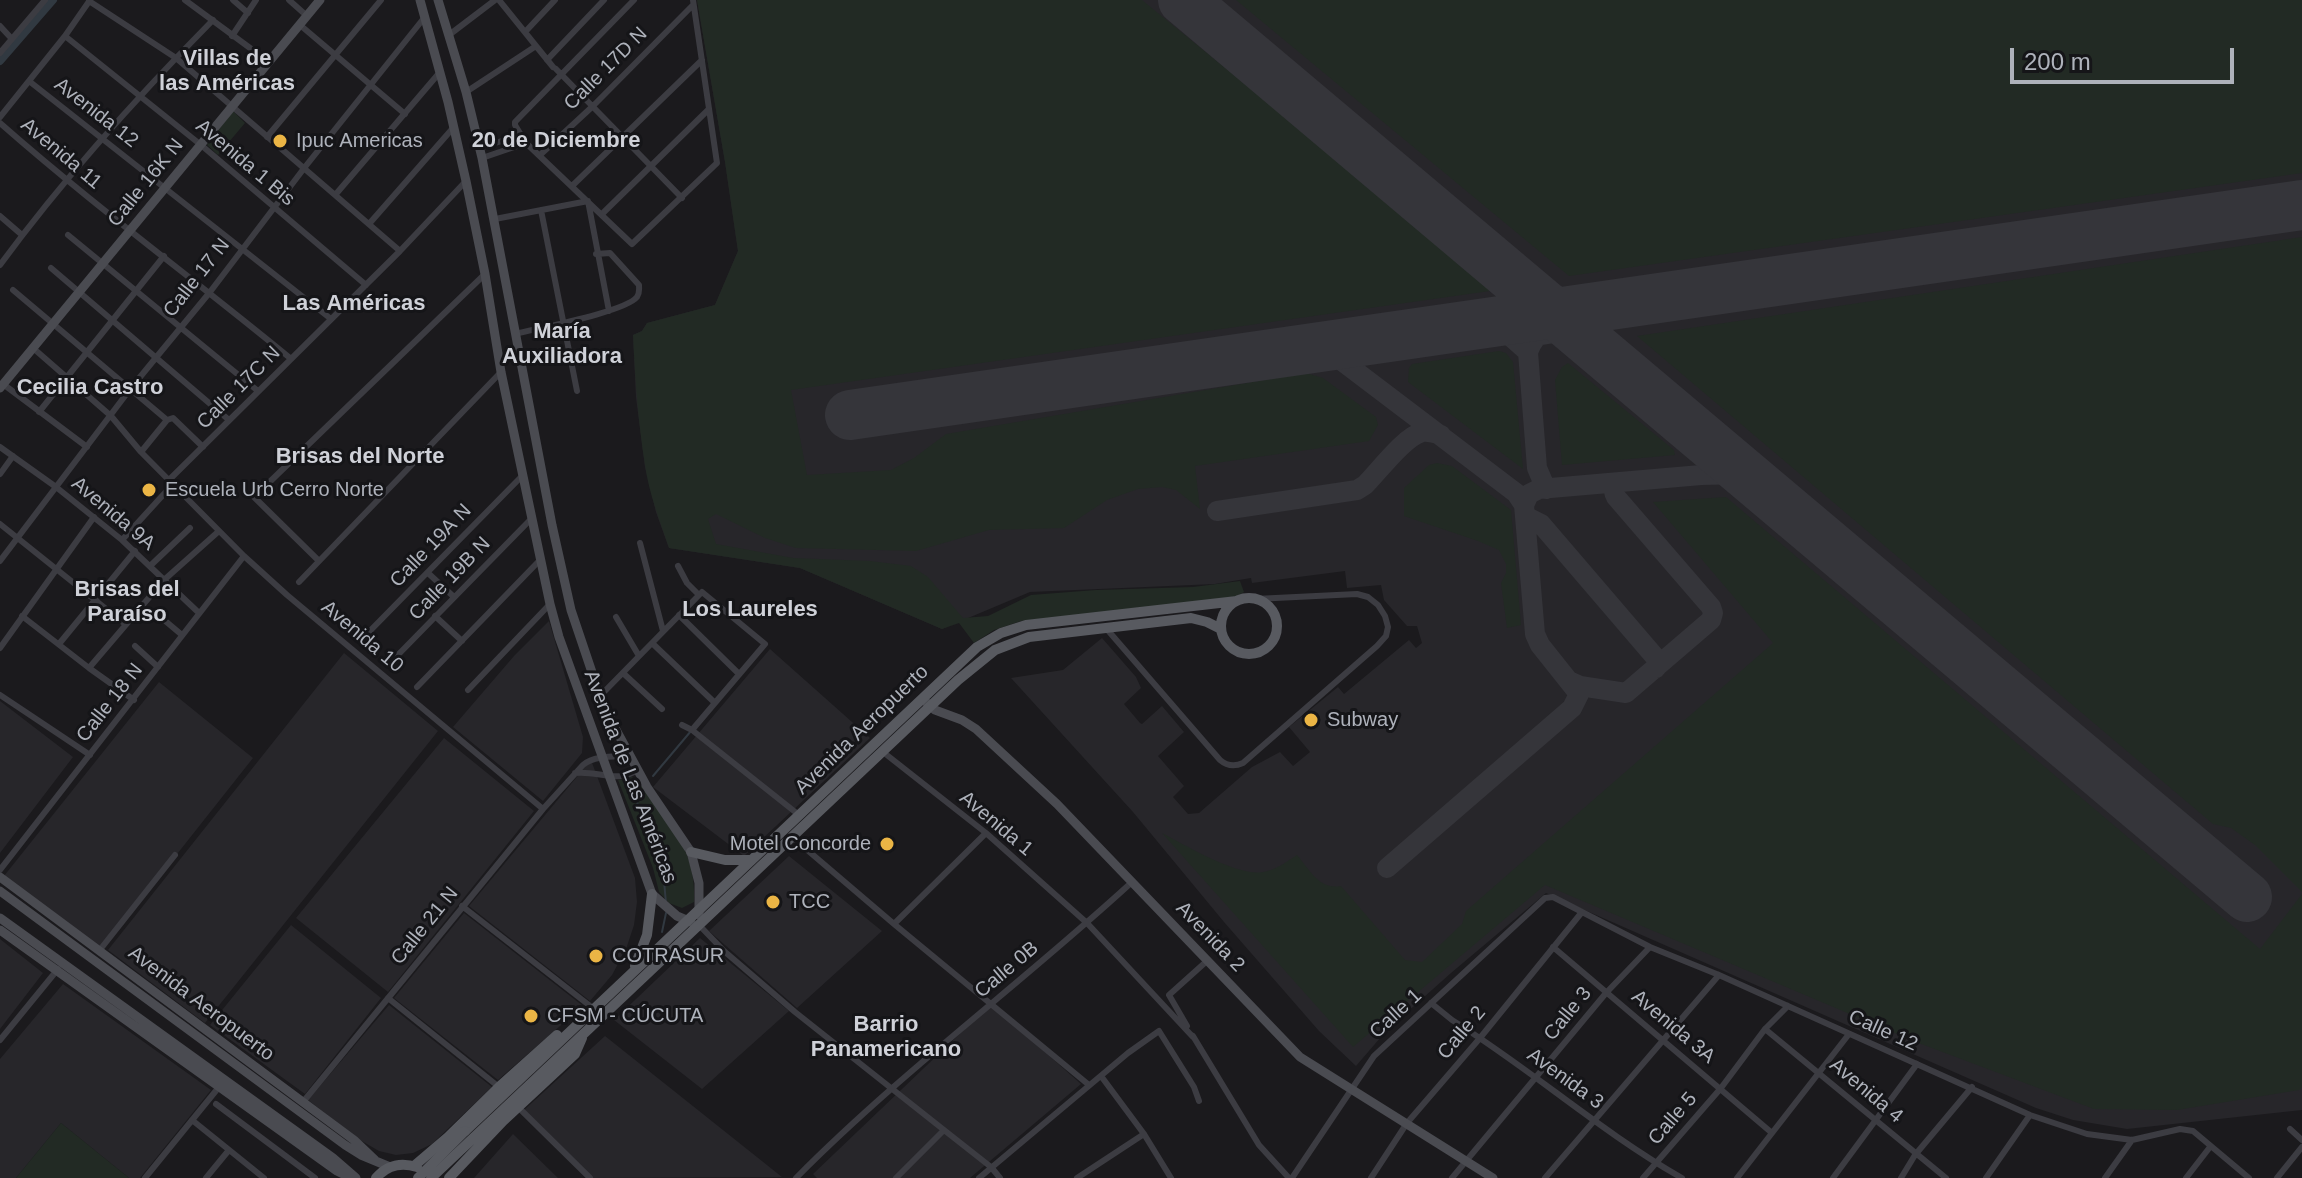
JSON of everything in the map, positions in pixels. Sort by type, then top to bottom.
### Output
[{"type":"main road","name":"Calle 16K N","points":[[2,386],[320,0]]},
{"type":"main road","name":"Avenida de Las Américas","points":[[420,0],[466,181],[539,561],[559,637],[656,898],[682,918],[699,925],[699,883],[691,852],[629,756],[600,696],[568,599],[481,153],[438,0]]},
{"type":"main road","points":[[440,72],[450,72],[456,60]]},
{"type":"main road","points":[[448,102],[453,94],[466,92]]},
{"type":"main road","points":[[1255,599],[1270,608],[1276,618],[1276,636],[1270,646],[1254,654],[1243,654],[1227,644],[1221,629],[1225,613],[1237,601],[1255,599]]},
{"type":"main road","name":"Avenida Aeropuerto","points":[[582,1028],[594,1009],[682,918],[699,909],[977,647],[1012,629],[1041,623],[1237,601]]},
{"type":"main road","name":"Avenida Aeropuerto","points":[[582,1028],[699,925],[973,666],[1006,645],[1042,634],[1191,618],[1221,629]]},
{"type":"main road","name":"Avenida 2","points":[[922,698],[931,707],[962,720],[990,740],[1057,804],[1300,1057],[1493,1178]]},
{"type":"main road","points":[[691,852],[725,860],[751,860]]},
{"type":"main road","name":"Avenida Aeropuerto","points":[[0,877],[134,990],[345,1145],[390,1167]]},
{"type":"main road","name":"Avenida Aeropuerto","points":[[0,891],[99,951],[354,1140],[377,1162]]},
{"type":"main road","points":[[633,972],[656,898]]},
{"type":"main road","points":[[0,918],[59,967]]},
{"type":"main road","points":[[0,930],[59,967],[333,1158],[354,1178]]},
{"type":"main road","points":[[134,990],[150,990]]},
{"type":"main road","points":[[123,1012],[219,1087],[337,1171],[354,1178]]},
{"type":"main road","points":[[414,1166],[558,1034],[582,1028]]},
{"type":"main road","points":[[449,1178],[575,1054],[582,1028]]},
{"type":"main road","points":[[418,1178],[468,1136],[582,1028]]},
{"type":"main road","points":[[376,1178],[390,1167],[402,1164],[414,1166],[431,1178],[468,1136]]},
{"type":"street","points":[[0,53],[45,0]]},
{"type":"street","points":[[185,0],[269,62]]},
{"type":"street","points":[[233,0],[248,13]]},
{"type":"street","points":[[232,36],[256,0]]},
{"type":"street","points":[[289,0],[307,16]]},
{"type":"street","points":[[267,137],[381,0]]},
{"type":"street","points":[[449,35],[497,0],[526,31],[547,60],[682,198]]},
{"type":"street","points":[[526,31],[555,0]]},
{"type":"street","points":[[547,60],[603,0]]},
{"type":"street","points":[[634,0],[557,70],[515,122],[526,143],[632,244],[717,163],[693,2]]},
{"type":"street","points":[[0,120],[90,1],[176,58],[400,251]]},
{"type":"street","name":"Calle 17D N","points":[[540,155],[593,106],[693,2]]},
{"type":"street","name":"Calle 17 N","points":[[0,561],[155,357],[210,292],[424,18]]},
{"type":"street","points":[[0,265],[102,139],[213,20]]},
{"type":"street","points":[[300,25],[405,114]]},
{"type":"street","points":[[0,26],[12,39]]},
{"type":"street","name":"Avenida 1 Bis","points":[[65,36],[201,145],[366,285]]},
{"type":"street","points":[[466,92],[536,46]]},
{"type":"street","points":[[572,186],[702,60]]},
{"type":"street","points":[[336,194],[440,72]]},
{"type":"street","name":"Avenida 12","points":[[29,81],[331,319]]},
{"type":"street","points":[[602,214],[709,109]]},
{"type":"street","name":"Avenida 11","points":[[0,120],[66,181],[290,358]]},
{"type":"street","points":[[369,224],[453,128]]},
{"type":"street","points":[[481,153],[520,135]]},
{"type":"street","points":[[481,153],[526,143]]},
{"type":"street","name":"Calle 17C N","points":[[122,540],[203,447],[466,181]]},
{"type":"street","points":[[495,219],[588,201]]},
{"type":"street","points":[[588,201],[609,311]]},
{"type":"street","points":[[541,210],[577,391]]},
{"type":"street","points":[[0,216],[22,235]]},
{"type":"street","points":[[68,235],[258,391]]},
{"type":"street","points":[[515,334],[609,311],[635,299],[639,285],[610,253],[596,254]]},
{"type":"street","points":[[39,412],[164,256]]},
{"type":"street","points":[[51,268],[229,420]]},
{"type":"street","points":[[319,561],[254,497],[485,274]]},
{"type":"street","points":[[13,290],[167,420]]},
{"type":"street","name":"Avenida 10","points":[[33,348],[111,416],[141,452],[287,595],[543,809]]},
{"type":"street","points":[[299,582],[501,372]]},
{"type":"street","points":[[2,386],[87,447]]},
{"type":"street","points":[[141,452],[167,420],[173,418],[203,447]]},
{"type":"street","name":"Avenida 9A","points":[[0,447],[122,540],[199,613]]},
{"type":"street","points":[[0,474],[13,456]]},
{"type":"street","name":"Calle 19A N","points":[[362,639],[523,475]]},
{"type":"street","points":[[0,648],[94,517]]},
{"type":"street","name":"Calle 19B N","points":[[390,663],[532,518]]},
{"type":"street","points":[[0,524],[125,624]]},
{"type":"street","points":[[150,566],[190,528]]},
{"type":"street","points":[[89,668],[164,580],[219,531]]},
{"type":"street","points":[[640,543],[663,631]]},
{"type":"street","points":[[59,644],[135,551]]},
{"type":"street","name":"Calle 18 N","points":[[0,870],[244,556]]},
{"type":"street","points":[[417,687],[539,561]]},
{"type":"street","points":[[678,566],[687,583],[765,644],[692,730]]},
{"type":"street","points":[[428,573],[454,597]]},
{"type":"street","points":[[600,696],[700,593]]},
{"type":"street","points":[[1105,626],[1220,760],[1236,766],[1377,646],[1386,636],[1388,627],[1383,611],[1363,595],[1328,593],[1255,599]]},
{"type":"street","points":[[468,690],[550,604]]},
{"type":"street","points":[[157,614],[182,635]]},
{"type":"street","points":[[679,615],[739,674]]},
{"type":"street","points":[[22,616],[134,700]]},
{"type":"street","points":[[435,616],[462,641]]},
{"type":"street","points":[[616,617],[639,656]]},
{"type":"street","points":[[652,643],[715,703]]},
{"type":"street","points":[[135,646],[158,667]]},
{"type":"street","points":[[623,673],[662,709]]},
{"type":"street","points":[[0,695],[90,755]]},
{"type":"street","points":[[682,725],[799,815]]},
{"type":"street","name":"Avenida 1","points":[[883,752],[986,833],[1087,923],[1193,1037]]},
{"type":"street","name":"Calle 21 N","points":[[303,1102],[575,773],[588,760],[629,756]]},
{"type":"street","points":[[575,773],[627,777],[637,770]]},
{"type":"street","points":[[894,924],[986,833]]},
{"type":"street","points":[[792,837],[1089,1085]]},
{"type":"street","points":[[99,951],[175,855]]},
{"type":"street","name":"Calle 0B","points":[[798,1175],[892,1088],[1132,882]]},
{"type":"street","name":"Calle 12","points":[[1549,897],[1650,947],[2030,1115],[2087,1134],[2132,1140],[2180,1129],[2193,1131],[2249,1178]]},
{"type":"street","name":"Calle 1","points":[[1290,1178],[1380,1049],[1549,897]]},
{"type":"street","points":[[462,906],[594,1009]]},
{"type":"street","name":"Calle 2","points":[[1371,1178],[1407,1123],[1582,912]]},
{"type":"street","points":[[699,925],[724,951],[795,1012],[991,1167],[1000,1178]]},
{"type":"street","name":"Avenida 3A","points":[[1553,947],[1772,1133]]},
{"type":"street","name":"Calle 3","points":[[1452,1178],[1606,993],[1650,947]]},
{"type":"street","points":[[1208,960],[1169,995],[1259,1145],[1290,1178]]},
{"type":"street","points":[[0,1040],[59,967]]},
{"type":"street","points":[[1545,1178],[1719,975]]},
{"type":"street","points":[[388,998],[499,1087]]},
{"type":"street","name":"Avenida 3","points":[[1431,1003],[1594,1121],[1682,1178]]},
{"type":"street","name":"Calle 5","points":[[1643,1178],[1721,1088],[1765,1029],[1788,1006]]},
{"type":"street","name":"Avenida 4","points":[[1765,1029],[1946,1178]]},
{"type":"street","points":[[979,1178],[1128,1053],[1159,1031],[1194,1087],[1199,1101]]},
{"type":"street","points":[[1737,1178],[1849,1034]]},
{"type":"street","points":[[1833,1178],[1917,1064]]},
{"type":"street","points":[[1101,1076],[1144,1134],[1171,1178]]},
{"type":"street","points":[[145,1178],[219,1087]]},
{"type":"street","points":[[1901,1178],[1915,1155],[1972,1087]]},
{"type":"street","points":[[216,1104],[315,1178]]},
{"type":"street","points":[[518,1107],[590,1178]]},
{"type":"street","points":[[1986,1178],[2030,1115]]},
{"type":"street","points":[[192,1120],[264,1178]]},
{"type":"street","points":[[2290,1129],[2302,1140]]},
{"type":"street","points":[[896,1178],[944,1130]]},
{"type":"street","points":[[1077,1178],[1144,1134]]},
{"type":"street","points":[[2105,1178],[2132,1140]]},
{"type":"street","points":[[2186,1178],[2210,1147]]},
{"type":"street","points":[[2277,1178],[2302,1147]]},
{"type":"street","points":[[206,1178],[229,1150]]},
{"type":"street","points":[[798,1175],[808,1178]]},
{"type":"shaded area","points":[[697,0],[2302,0],[2302,1110],[2127,1129],[2073,1120],[2036,1108],[1546,893],[1387,1030],[1356,1066],[1319,1031],[1133,812],[1011,678],[1063,670],[1102,638],[1136,677],[1141,688],[1124,704],[1140,723],[1162,706],[1184,732],[1158,756],[1184,786],[1173,797],[1188,814],[1199,813],[1252,767],[1280,752],[1293,766],[1310,752],[1289,727],[1338,687],[1344,694],[1409,640],[1416,648],[1422,643],[1417,626],[1407,626],[1384,600],[1381,585],[1347,588],[1345,571],[1252,583],[1251,578],[1215,584],[1030,592],[942,629],[800,568],[669,548],[645,467],[636,397],[633,335],[642,331],[647,323],[715,305],[738,251]]},
{"type":"shaded area","points":[[697,0],[1142,0],[1497,290],[791,390],[807,475],[891,470],[914,458],[946,434],[1306,373],[1323,378],[1376,417],[1378,425],[1369,441],[1195,466],[1200,509],[1176,490],[1162,487],[1138,489],[1107,500],[1064,528],[989,530],[916,551],[796,548],[765,538],[716,514],[708,519],[716,544],[793,558],[911,566],[928,577],[963,618],[988,616],[1031,595],[1193,587],[1240,581],[1244,592],[1229,601],[1021,621],[994,630],[974,643],[959,623],[942,629],[800,568],[669,548],[647,476],[633,335],[642,331],[647,323],[715,305],[738,251]]},
{"type":"shaded area","points":[[1236,0],[2302,0],[2302,173],[1569,276]]},
{"type":"shaded area","points":[[233,111],[245,123],[218,155],[207,145]]},
{"type":"shaded area","points":[[2302,237],[2302,892],[2255,845],[2231,828],[2213,824],[1637,336]]},
{"type":"shaded area","points":[[1499,351],[1506,353],[1513,362],[1523,469],[1408,382],[1412,364]]},
{"type":"shaded area","points":[[1568,363],[1674,450],[1675,455],[1562,465],[1555,380]]},
{"type":"shaded area","points":[[1429,465],[1452,466],[1511,510],[1521,625],[1507,628],[1501,583],[1506,564],[1499,550],[1404,516],[1404,488]]},
{"type":"shaded area","points":[[1726,497],[2260,949],[2302,894],[2302,1087],[2299,1090],[2177,1110],[2094,1109],[1916,1042],[1545,885],[1353,1047],[1162,833],[1212,859],[1252,872],[1272,869],[1297,855],[1321,882],[1341,886],[1405,960],[1422,962],[1462,924],[1466,911],[1773,643],[1653,502]]},
{"type":"shaded area","points":[[549,621],[583,737],[582,753],[543,801],[453,727],[514,656]]},
{"type":"shaded area","points":[[770,649],[870,738],[744,856],[653,787]]},
{"type":"shaded area","points":[[344,653],[438,731],[205,1023],[108,950]]},
{"type":"shaded area","points":[[159,682],[253,758],[102,949],[4,876]]},
{"type":"shaded area","points":[[0,701],[73,757],[0,853]]},
{"type":"shaded area","points":[[444,738],[534,811],[388,992],[296,918]]},
{"type":"shaded area","points":[[591,760],[635,878],[637,902],[626,949],[612,975],[590,1001],[469,906]]},
{"type":"shaded area","points":[[632,777],[642,782],[686,852],[694,884],[694,902],[682,908],[669,903],[659,892],[653,868],[618,780]]},
{"type":"shaded area","points":[[789,856],[882,931],[797,1008],[709,931]]},
{"type":"shaded area","points":[[464,913],[583,1006],[498,1080],[394,998]]},
{"type":"shaded area","points":[[291,925],[381,998],[305,1094],[210,1025]]},
{"type":"shaded area","points":[[700,938],[789,1011],[702,1089],[614,1020]]},
{"type":"shaded area","points":[[0,939],[43,973],[0,1029]]},
{"type":"shaded area","points":[[63,984],[211,1090],[140,1178],[129,1178],[61,1123],[16,1178],[0,1178],[0,1059]]},
{"type":"shaded area","points":[[991,1004],[1081,1084],[970,1178],[817,1178],[813,1174]]},
{"type":"shaded area","points":[[389,1005],[492,1087],[432,1144],[413,1153],[396,1155],[379,1151],[360,1140],[308,1100]]},
{"type":"shaded area","points":[[605,1036],[782,1177],[593,1178],[524,1110]]},
{"type":"shaded area","points":[[61,1123],[129,1178],[16,1178]]},
{"type":"shaded area","points":[[513,1134],[558,1178],[474,1178]]},
{"type":"waterway","points":[[0,61],[53,0]]},
{"type":"waterway","points":[[653,776],[691,731]]},
{"type":"waterway","points":[[635,798],[662,859],[666,903]]},
{"type":"waterway","points":[[662,932],[666,913]]},
{"type":"taxiway","points":[[1503,270],[1521,298],[1528,352]]},
{"type":"taxiway","points":[[1546,489],[1537,468],[1528,352],[1544,330],[1585,309]]},
{"type":"taxiway","points":[[1482,324],[1509,335],[1528,352]]},
{"type":"taxiway","points":[[1542,335],[1567,331],[1581,336]]},
{"type":"taxiway","points":[[1351,367],[1345,354],[1354,343]]},
{"type":"taxiway","points":[[1316,348],[1342,361],[1516,493],[1524,505],[1535,634],[1540,645],[1579,694],[1572,708],[1387,868]]},
{"type":"taxiway","points":[[1217,511],[1357,490],[1415,435],[1422,432],[1441,435]]},
{"type":"taxiway","points":[[1701,475],[1713,463],[1713,447]]},
{"type":"taxiway","points":[[1524,505],[1529,494],[1539,489],[1745,474]]},
{"type":"taxiway","points":[[1571,682],[1626,693],[1711,620],[1713,613],[1616,497],[1615,488],[1622,482]]},
{"type":"taxiway","points":[[1525,516],[1541,524],[1655,657],[1656,668]]},
{"type":"runway","points":[[1183,0],[2247,897]]},
{"type":"runway","points":[[850,415],[2302,205]]},
{"type":"place","name":"Ipuc Americas","points":[[280,141]]},
{"type":"place","name":"Escuela Urb Cerro Norte","points":[[149,490]]},
{"type":"place","name":"Subway","points":[[1311,720]]},
{"type":"place","name":"Motel Concorde","points":[[887,844]]},
{"type":"place","name":"TCC","points":[[773,902]]},
{"type":"place","name":"COTRASUR","points":[[596,956]]},
{"type":"place","name":"CFSM - CÚCUTA","points":[[531,1016]]},
{"type":"district","name":"Villas de las Américas","points":[[227,72]]},
{"type":"district","name":"20 de Diciembre","points":[[556,141]]},
{"type":"district","name":"Las Américas","points":[[354,304]]},
{"type":"district","name":"María Auxiliadora","points":[[562,344]]},
{"type":"district","name":"Cecilia Castro","points":[[90,388]]},
{"type":"district","name":"Brisas del Norte","points":[[360,457]]},
{"type":"district","name":"Brisas del Paraíso","points":[[127,602]]},
{"type":"district","name":"Los Laureles","points":[[750,610]]},
{"type":"district","name":"Barrio Panamericano","points":[[886,1038]]}]
